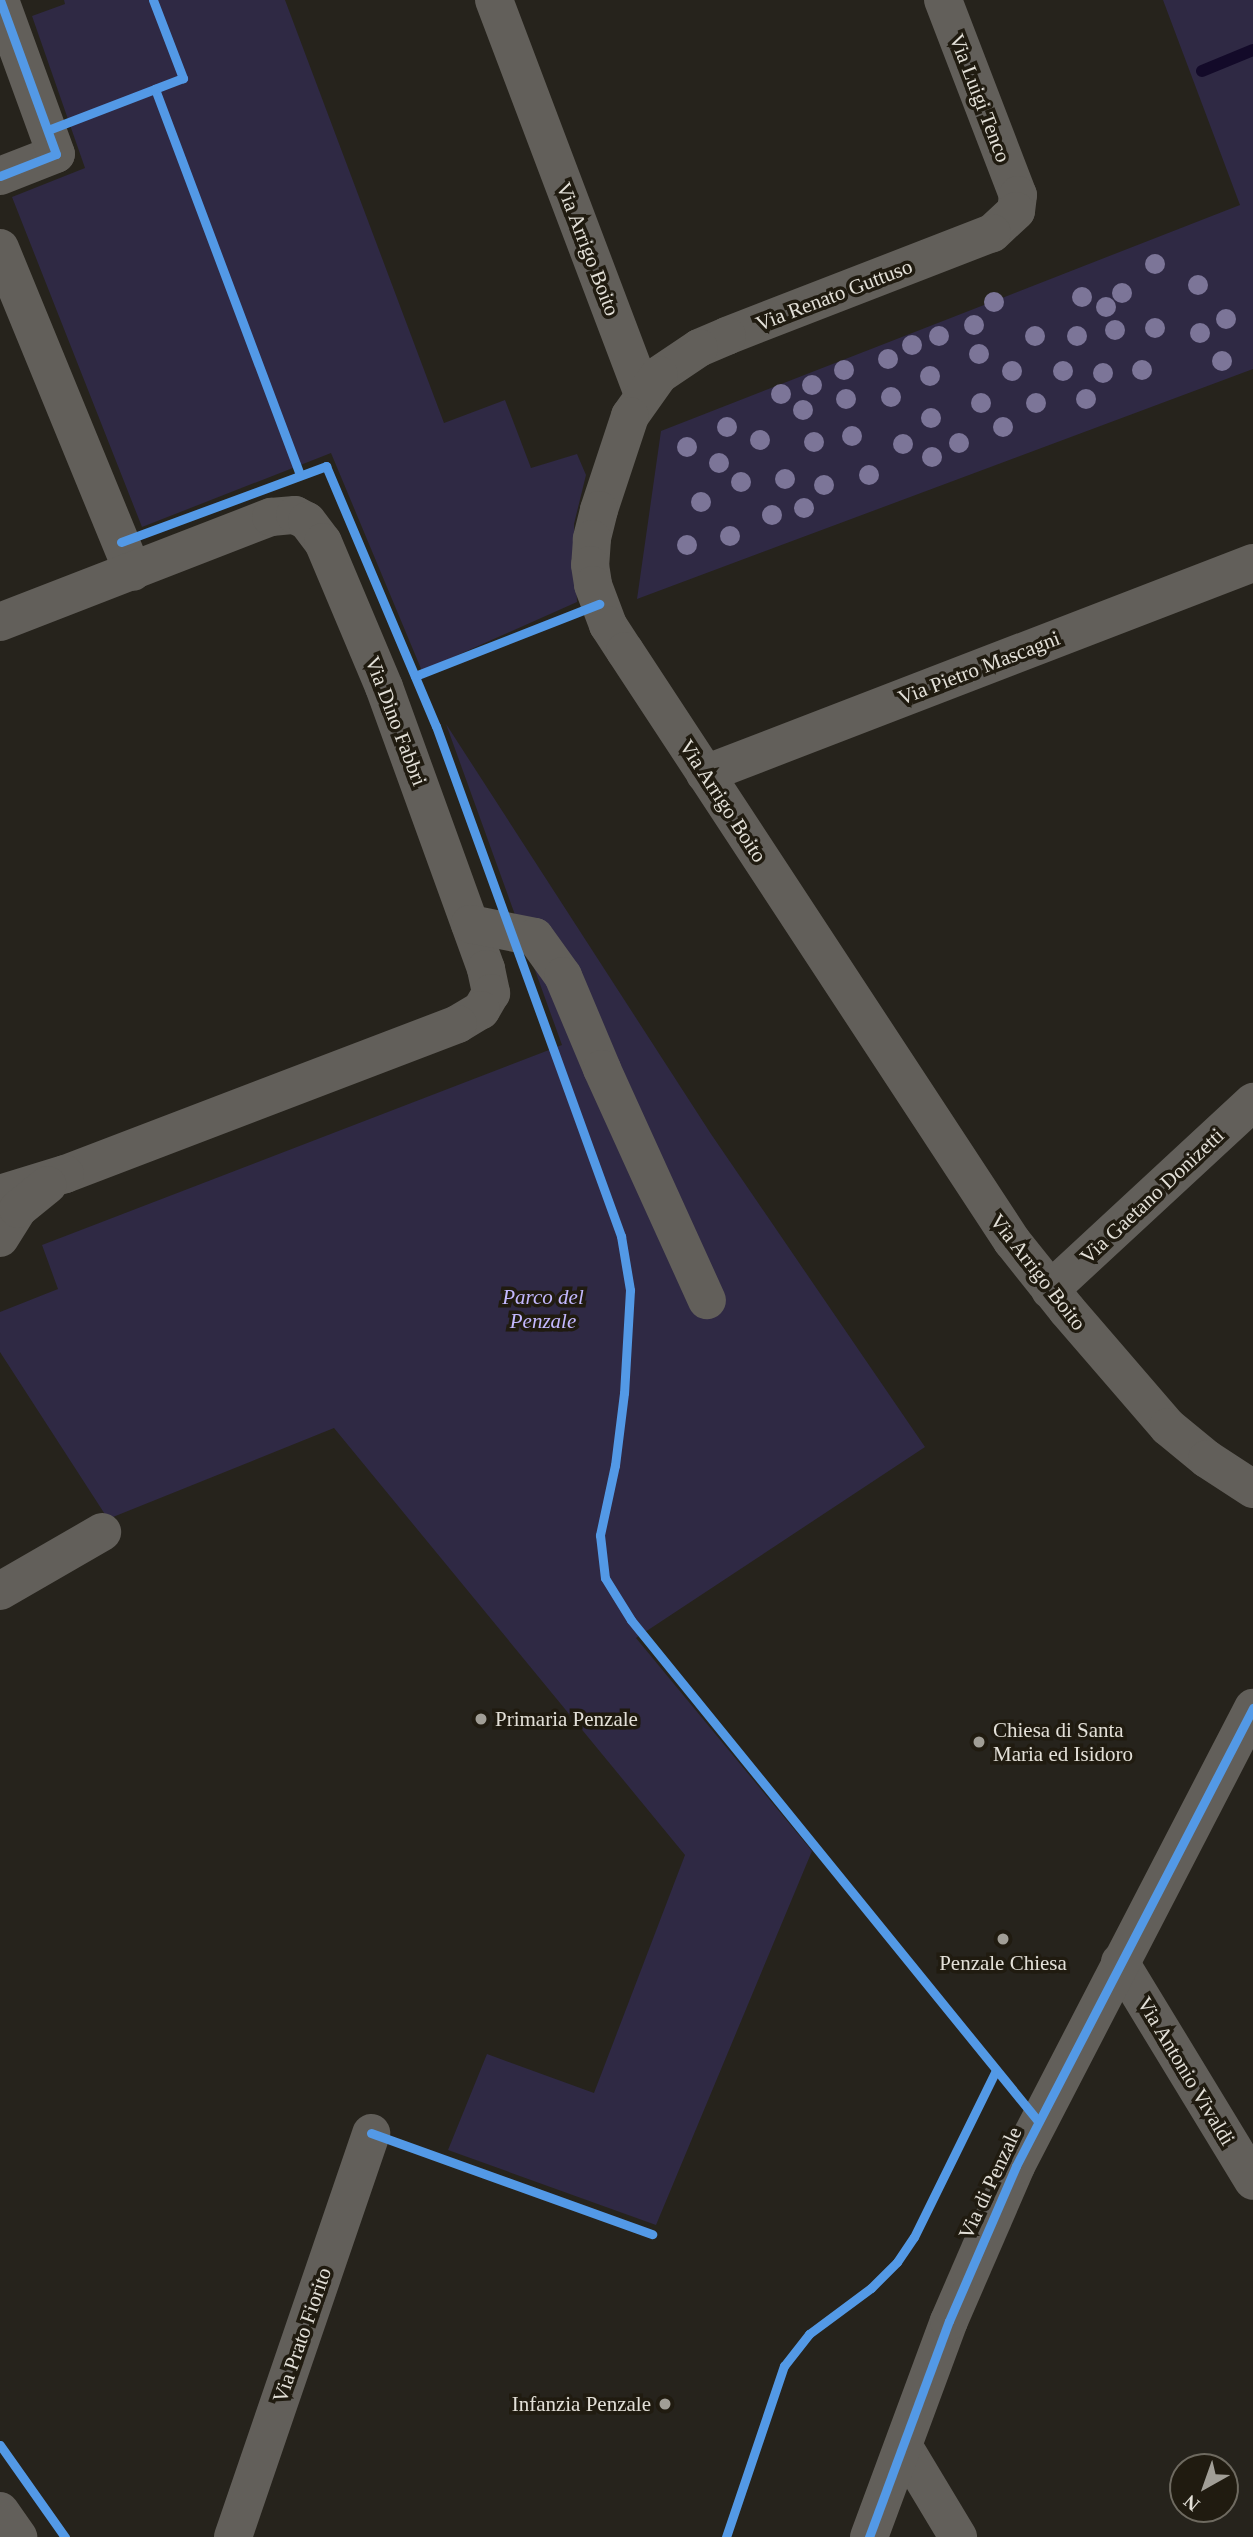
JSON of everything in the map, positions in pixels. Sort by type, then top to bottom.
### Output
[{"type":"street","points":[[0,0],[56,154],[0,176]]},
{"type":"street","name":"Via Arrigo Boito","points":[[494,0],[643,394],[630,416],[599,510],[591,552],[593,585],[608,625],[982,1200],[1050,1290],[1168,1427],[1207,1459],[1253,1489]]},
{"type":"street","name":"Via Luigi Tenco","points":[[943,0],[1018,195]]},
{"type":"street","name":"Via Renato Guttuso","points":[[643,394],[659,375],[699,348],[992,233],[1016,211],[1018,195]]},
{"type":"street","points":[[0,248],[133,572]]},
{"type":"street","name":"Via Dino Fabbri","points":[[0,622],[271,517],[295,515],[315,529],[384,687],[470,924],[491,993],[481,1010],[471,1017],[65,1174],[0,1195]]},
{"type":"street","name":"Via Pietro Mascagni","points":[[705,774],[1253,563]]},
{"type":"street","points":[[470,924],[535,937],[563,976],[602,1069],[707,1300]]},
{"type":"street","name":"Via Gaetano Donizetti","points":[[1050,1290],[1253,1102]]},
{"type":"street","name":"Via Dino Fabbri","points":[[0,1238],[18,1209],[65,1174]]},
{"type":"street","points":[[0,1591],[102,1532]]},
{"type":"street","name":"Via di Penzale","points":[[869,2537],[940,2343],[989,2224],[1042,2113],[1253,1708]]},
{"type":"street","name":"Via Antonio Vivaldi","points":[[1120,1962],[1253,2181]]},
{"type":"street","name":"Via Prato Fiorito","points":[[233,2537],[371,2133]]},
{"type":"street","points":[[904,2447],[958,2537]]},
{"type":"street","points":[[0,2511],[18,2537]]},
{"type":"green space","points":[[64,0],[285,0],[444,423],[505,400],[531,468],[577,454],[586,475],[574,524],[577,602],[422,671],[331,453],[142,527],[12,197],[85,168],[32,16],[65,4]]},
{"type":"green space","points":[[1163,0],[1253,0],[1253,369],[637,599],[661,431],[1240,205]]},
{"type":"green space","name":"Parco del Penzale","points":[[446,724],[711,1134],[925,1447],[636,1638],[812,1851],[656,2225],[448,2150],[487,2054],[594,2093],[685,1855],[334,1428],[108,1519],[0,1352],[0,1312],[58,1289],[42,1245],[562,1045]]},
{"type":"waterway","points":[[1202,71],[1253,50]]},
{"type":"cycle path","points":[[0,0],[56,154],[0,176]]},
{"type":"cycle path","points":[[153,0],[183,78],[155,89]]},
{"type":"cycle path","points":[[48,130],[155,89],[300,475]]},
{"type":"cycle path","points":[[121,542],[326,466],[436,726],[621,1236],[630,1290],[624,1393],[615,1465],[600,1535],[605,1578],[631,1620],[1038,2121]]},
{"type":"cycle path","points":[[415,676],[599,604]]},
{"type":"cycle path","points":[[869,2537],[949,2321],[1016,2166],[1253,1708]]},
{"type":"cycle path","points":[[726,2537],[784,2366],[809,2334],[871,2288],[897,2262],[914,2237],[996,2070]]},
{"type":"cycle path","points":[[371,2133],[652,2234]]},
{"type":"cycle path","points":[[0,2445],[65,2537]]},
{"type":"place","name":"Primaria Penzale","points":[[481,1719]]},
{"type":"place","name":"Chiesa di Santa Maria ed Isidoro","points":[[979,1742]]},
{"type":"place","name":"Penzale Chiesa","points":[[1003,1939]]},
{"type":"place","name":"Infanzia Penzale","points":[[665,2404]]}]
